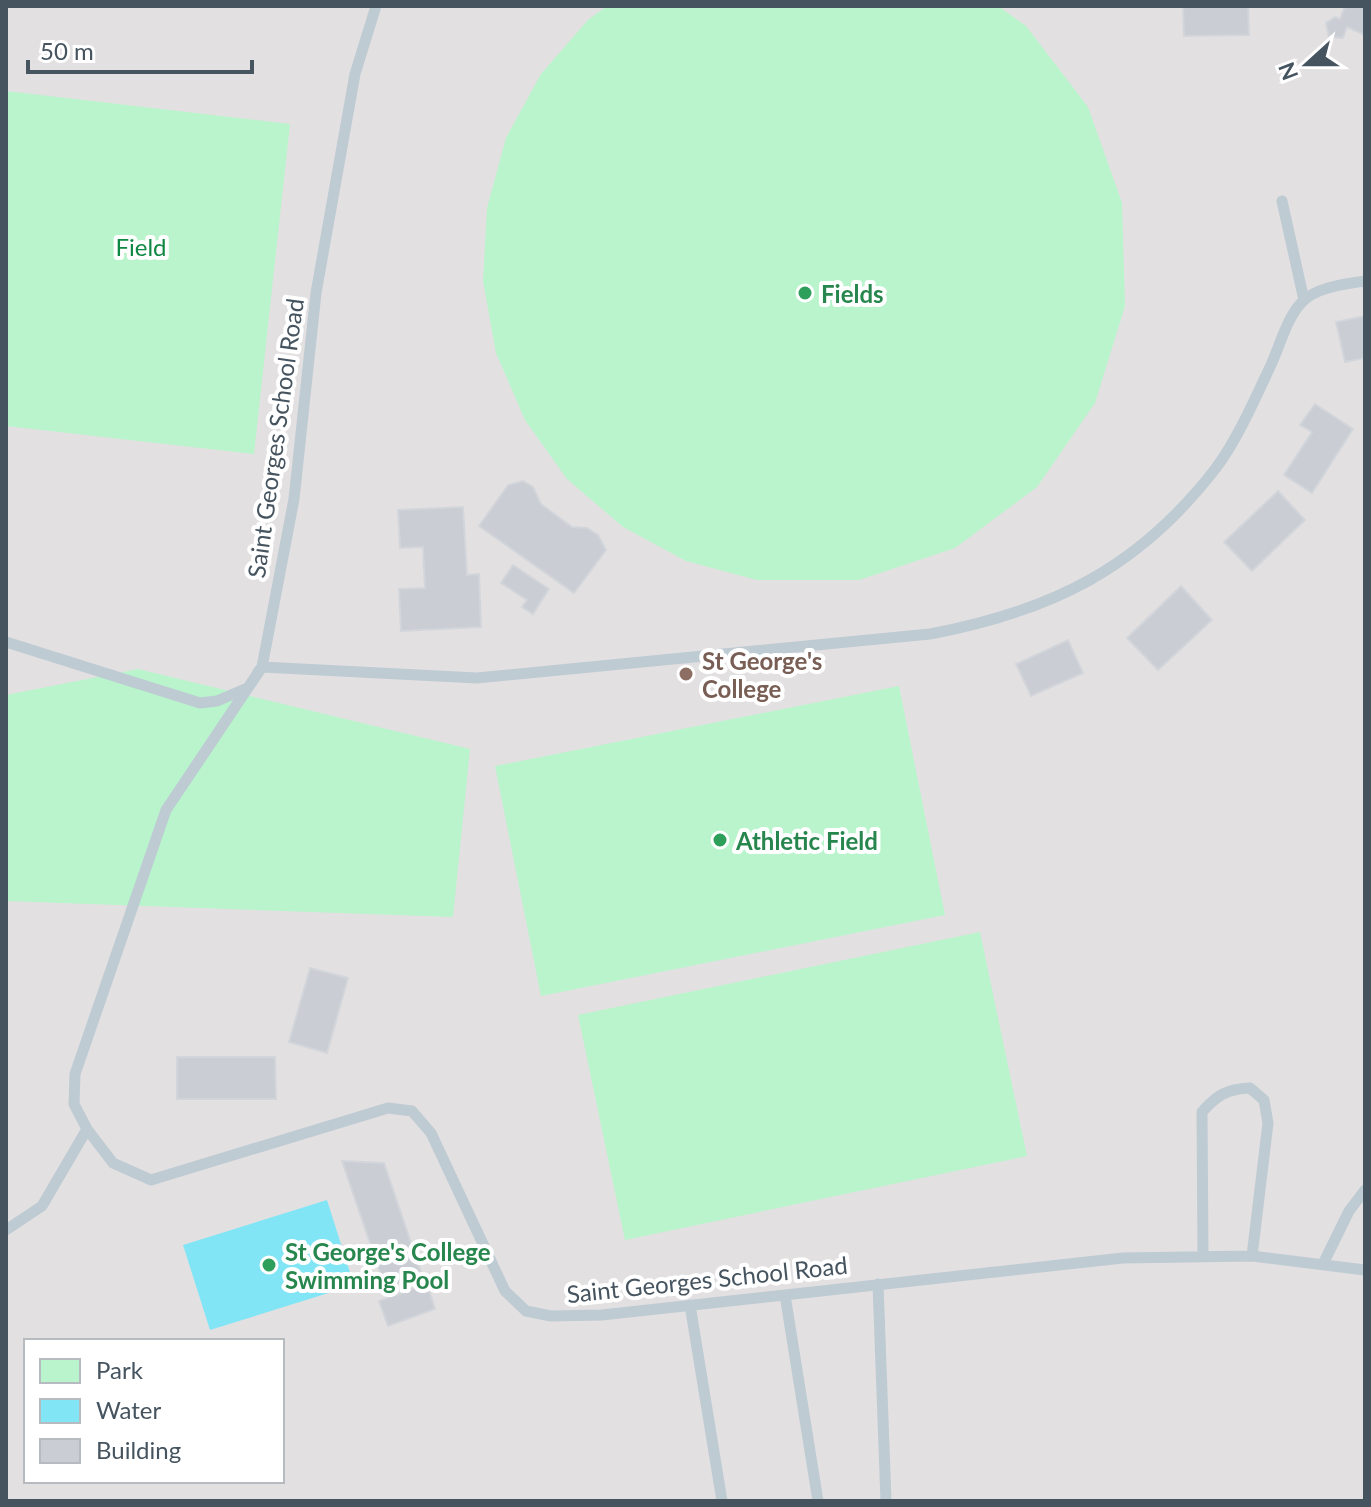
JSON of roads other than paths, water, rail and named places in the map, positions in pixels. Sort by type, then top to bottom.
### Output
[{"type":"lane","name":"Saint Georges School Road","points":[[376,6],[355,74],[322,262],[294,499],[262,667],[166,810],[75,1074],[74,1104],[87,1129],[113,1163],[151,1180],[388,1108],[412,1111],[431,1133],[505,1291],[526,1311],[551,1316],[602,1315],[1123,1258],[1252,1256],[1365,1270]]},
{"type":"lane","points":[[1282,201],[1304,300]]},
{"type":"lane","points":[[6,642],[200,703],[244,691],[262,667],[477,678],[930,634],[984,624],[1030,609],[1090,583],[1160,531],[1217,466],[1270,368],[1287,325],[1304,300],[1335,287],[1365,281]]},
{"type":"lane","points":[[1203,1256],[1202,1112],[1215,1097],[1231,1089],[1250,1088],[1264,1100],[1268,1123],[1252,1256]]},
{"type":"lane","points":[[6,1230],[42,1206],[87,1129]]},
{"type":"lane","points":[[1323,1264],[1349,1211],[1365,1190]]},
{"type":"lane","points":[[878,1284],[886,1501]]},
{"type":"lane","points":[[785,1295],[818,1501]]},
{"type":"lane","points":[[690,1305],[722,1501]]},
{"type":"water","name":"St George's College Swimming Pool","points":[[327,1200],[354,1285],[210,1330],[183,1245]]},
{"type":"place","name":"Fields","points":[[805,293]]},
{"type":"place","name":"St George's College","points":[[686,674]]},
{"type":"place","name":"Athletic Field","points":[[720,840]]},
{"type":"place","name":"St George's College Swimming Pool","points":[[269,1265]]},
{"type":"park label","name":"Field","points":[[141,246]]}]
